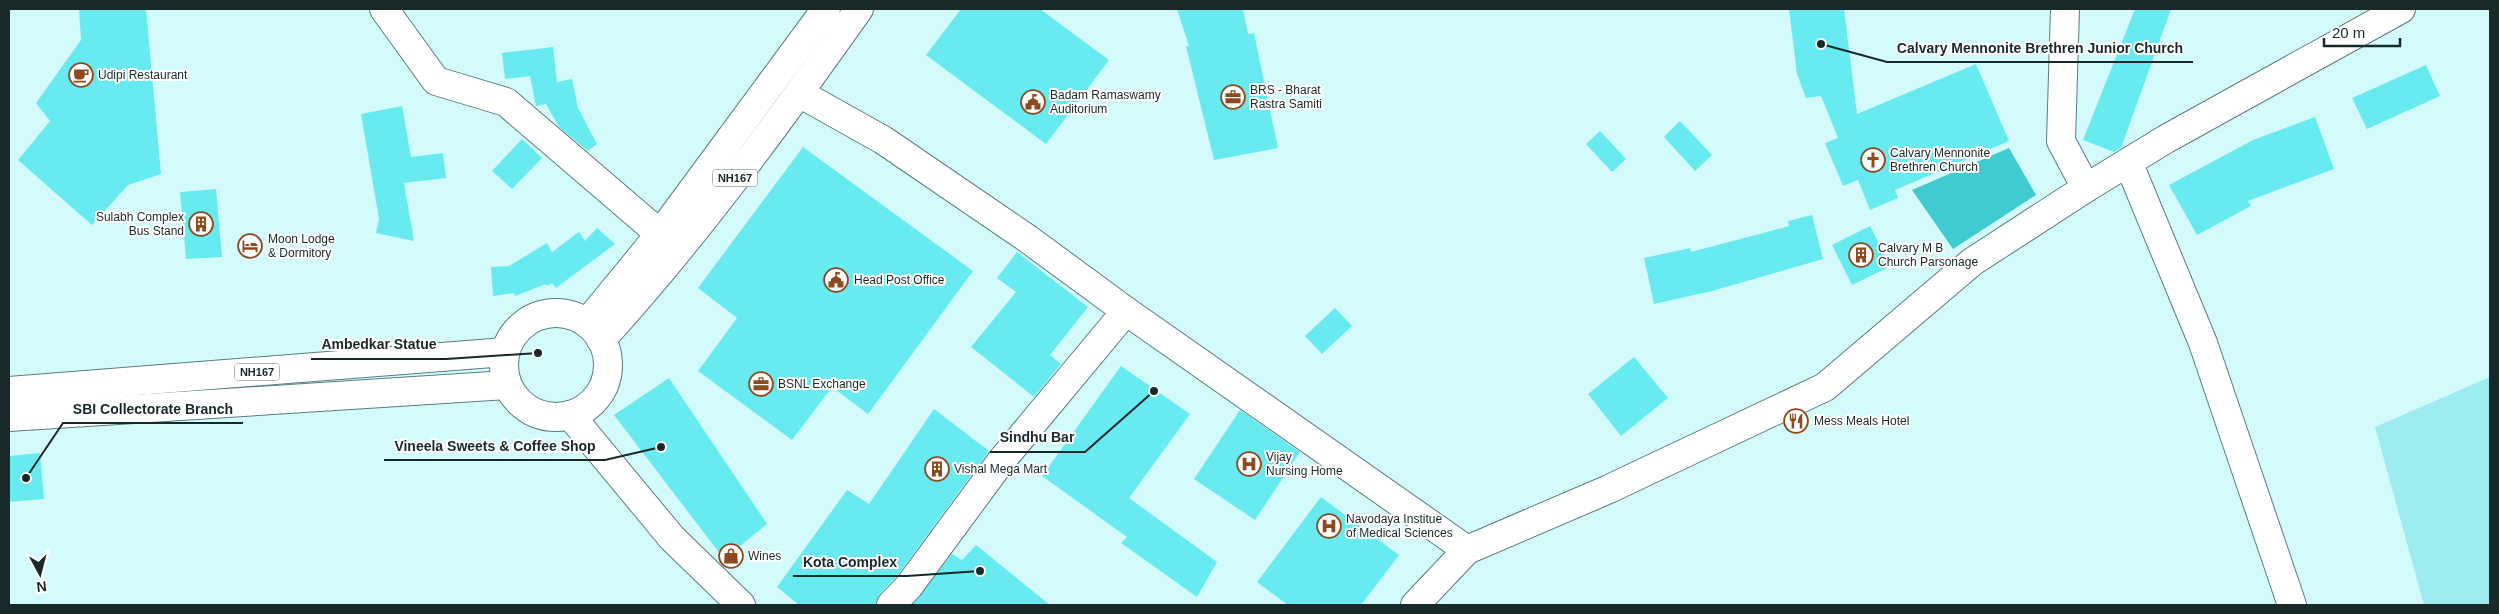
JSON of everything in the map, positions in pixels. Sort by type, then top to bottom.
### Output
[{"type":"main road","points":[[384,9],[436,81],[506,102],[660,234]]},
{"type":"main road","name":"NH167","points":[[594,331],[660,234],[826,9]]},
{"type":"main road","name":"NH167","points":[[594,331],[655,280],[799,93],[860,9]]},
{"type":"main road","points":[[2065,9],[2061,141],[2086,188]]},
{"type":"main road","points":[[1415,605],[1467,550],[1609,489],[1825,387],[1972,262],[2086,188],[2129,164],[2174,135],[2401,9]]},
{"type":"main road","points":[[799,93],[884,140],[1028,239],[1126,311],[1467,550]]},
{"type":"main road","points":[[2129,164],[2203,343],[2292,605]]},
{"type":"main road","points":[[891,605],[909,586],[1002,460],[1126,311]]},
{"type":"main road","points":[[555,313],[572,316],[594,331],[607,354],[608,370],[604,385],[596,398],[585,408],[570,415],[555,417],[540,415],[527,408],[515,398],[507,386],[504,369],[505,352],[512,336],[523,324],[538,316],[555,313]]},
{"type":"main road","name":"NH167","points":[[9,392],[505,352]]},
{"type":"main road","points":[[9,417],[507,386]]},
{"type":"main road","points":[[570,415],[672,538],[741,605]]},
{"type":"shaded area","points":[[2009,148],[2036,195],[1953,249],[1912,190]]},
{"type":"shaded area","points":[[2490,377],[2490,605],[2424,605],[2375,427]]},
{"type":"building","points":[[79,9],[146,9],[161,174],[128,185],[92,225],[18,160],[50,121],[36,103],[81,40]]},
{"type":"building","name":"Badam Ramaswamy Auditorium","points":[[961,9],[1040,9],[1109,60],[1046,144],[926,55]]},
{"type":"building","name":"BRS - Bharat Rastra Samiti","points":[[1177,9],[1243,9],[1248,34],[1254,33],[1278,148],[1214,160],[1186,46],[1189,46]]},
{"type":"building","points":[[1789,9],[1844,9],[1857,114],[1976,64],[2009,141],[1895,190],[1898,198],[1870,210],[1858,180],[1843,186],[1825,143],[1838,138],[1821,96],[1806,98],[1797,74]]},
{"type":"building","points":[[2135,9],[2171,9],[2121,148],[2114,152],[2083,140]]},
{"type":"building","points":[[553,47],[557,82],[572,79],[578,108],[597,144],[588,151],[559,127],[546,104],[536,106],[530,76],[505,79],[502,53]]},
{"type":"building","points":[[2426,65],[2440,96],[2367,129],[2352,98]]},
{"type":"building","points":[[402,106],[411,157],[443,153],[446,178],[404,183],[414,241],[376,233],[379,219],[361,114]]},
{"type":"building","points":[[2315,117],[2334,169],[2248,201],[2251,206],[2197,235],[2169,185],[2253,140]]},
{"type":"building","points":[[1680,121],[1712,155],[1695,171],[1664,137]]},
{"type":"building","points":[[1600,131],[1626,159],[1612,172],[1586,144]]},
{"type":"building","points":[[522,139],[542,158],[512,189],[492,171]]},
{"type":"building","name":"Head Post Office","points":[[803,147],[973,271],[868,414],[832,387],[792,440],[698,371],[737,318],[698,288]]},
{"type":"building","name":"Sulabh Complex Bus Stand","points":[[216,189],[222,257],[186,259],[180,192]]},
{"type":"building","points":[[1812,215],[1823,259],[1712,291],[1654,304],[1644,258],[1690,248],[1691,252],[1789,226],[1788,221]]},
{"type":"building","name":"Calvary M B Church Parsonage","points":[[1870,226],[1891,266],[1852,285],[1832,245]]},
{"type":"building","points":[[597,228],[615,244],[556,288],[552,283],[515,296],[514,293],[493,296],[491,267],[509,266],[547,243],[552,252],[579,232],[585,241]]},
{"type":"building","points":[[1017,252],[1088,307],[1050,355],[1061,364],[1034,397],[971,347],[1016,292],[997,278]]},
{"type":"building","points":[[1335,308],[1352,326],[1322,354],[1305,336]]},
{"type":"building","points":[[1634,357],[1668,398],[1621,436],[1588,394]]},
{"type":"building","points":[[1121,366],[1190,414],[1129,498],[1217,562],[1197,597],[1121,543],[1127,537],[1042,476]]},
{"type":"building","points":[[669,378],[767,524],[724,559],[614,415]]},
{"type":"building","points":[[934,409],[989,451],[897,576],[880,594],[876,605],[799,605],[777,587],[847,490],[869,504]]},
{"type":"building","name":"Vijay Nursing Home","points":[[1240,410],[1300,452],[1255,520],[1194,479]]},
{"type":"building","points":[[40,453],[44,499],[9,502],[9,456]]},
{"type":"building","name":"Navodaya Institue of Medical Sciences","points":[[1321,497],[1399,555],[1361,605],[1288,605],[1257,582]]},
{"type":"building","points":[[976,545],[1050,605],[912,605],[952,554],[962,560]]},
{"type":"place","name":"Calvary Mennonite Brethren Junior Church","points":[[1821,44]]},
{"type":"place","name":"Udipi Restaurant","points":[[81,75]]},
{"type":"place","name":"BRS - Bharat Rastra Samiti","points":[[1233,97]]},
{"type":"place","name":"Badam Ramaswamy Auditorium","points":[[1033,102]]},
{"type":"place","name":"Calvary Mennonite Brethren Church","points":[[1873,160]]},
{"type":"place","name":"Sulabh Complex Bus Stand","points":[[201,224]]},
{"type":"place","name":"Moon Lodge & Dormitory","points":[[250,246]]},
{"type":"place","name":"Calvary M B Church Parsonage","points":[[1861,255]]},
{"type":"place","name":"Head Post Office","points":[[836,280]]},
{"type":"place","name":"Ambedkar Statue","points":[[538,353]]},
{"type":"place","name":"BSNL Exchange","points":[[761,384]]},
{"type":"place","name":"Sindhu Bar","points":[[1154,391]]},
{"type":"place","name":"Mess Meals Hotel","points":[[1796,421]]},
{"type":"place","name":"Vineela Sweets & Coffee Shop","points":[[661,447]]},
{"type":"place","name":"Vijay Nursing Home","points":[[1249,464]]},
{"type":"place","name":"Vishal Mega Mart","points":[[937,469]]},
{"type":"place","name":"SBI Collectorate Branch","points":[[26,478]]},
{"type":"place","name":"Navodaya Institue of Medical Sciences","points":[[1329,526]]},
{"type":"place","name":"Wines","points":[[731,556]]},
{"type":"place","name":"Kota Complex","points":[[980,571]]}]
